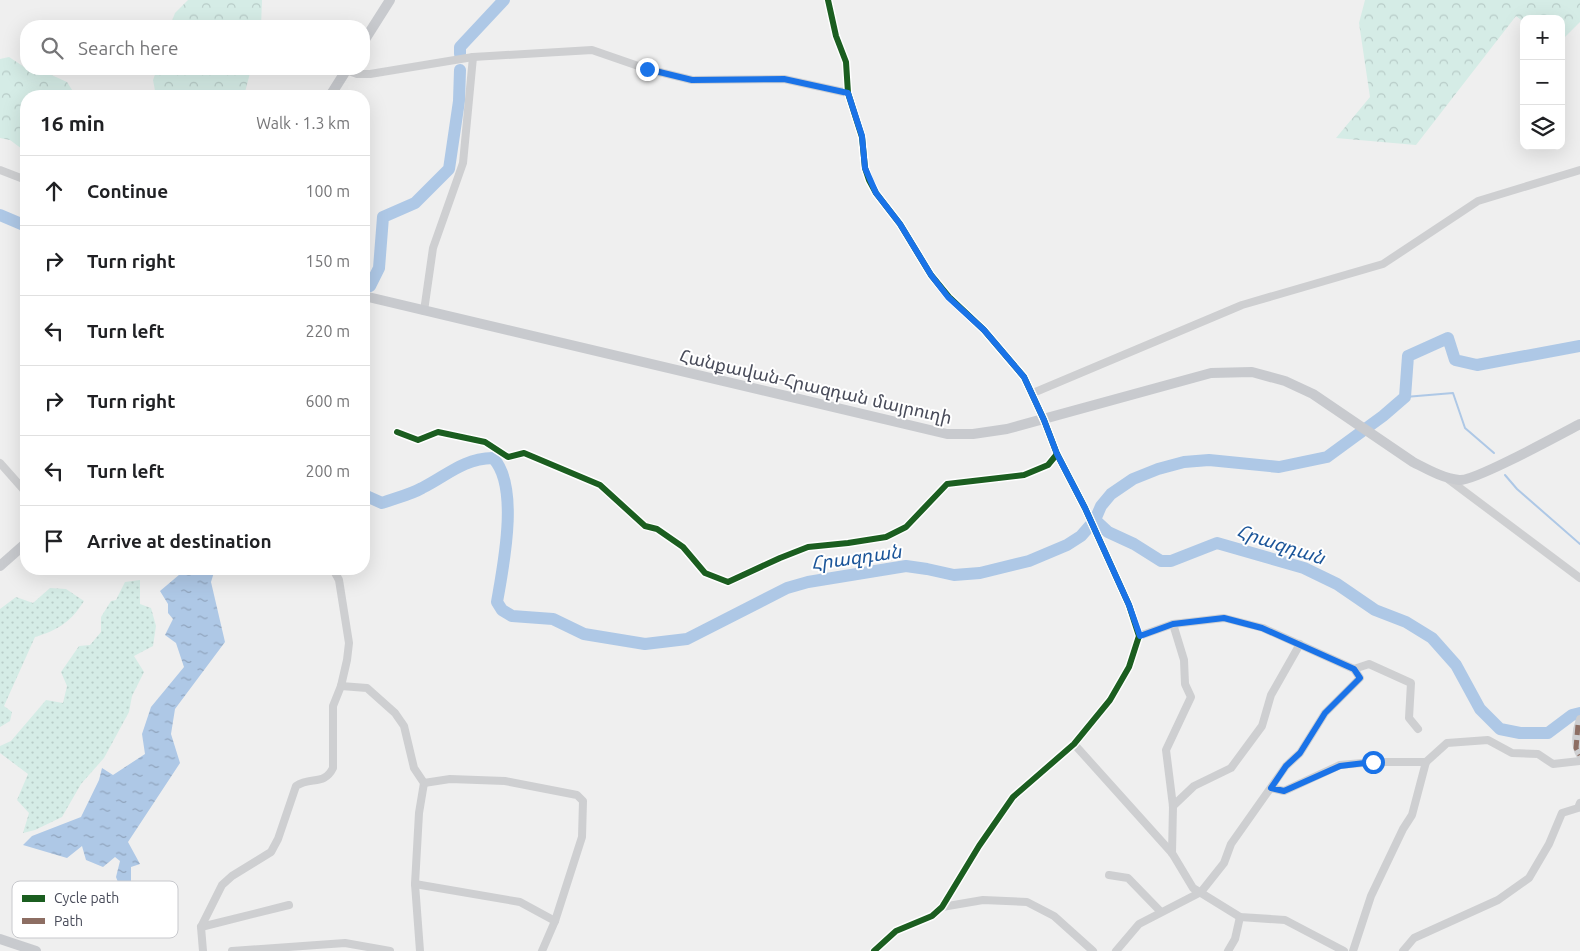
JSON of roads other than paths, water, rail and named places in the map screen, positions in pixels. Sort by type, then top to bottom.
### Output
[{"type":"main road","points":[[370,32],[390,0]]},
{"type":"main road","points":[[334,90],[343,75]]},
{"type":"main road","name":"Հանքավան-Հրազդան մայրուղի","points":[[370,298],[947,434],[973,434],[1007,429],[1211,372],[1252,372],[1285,381],[1313,394],[1429,470],[1460,480],[1479,474],[1580,424]]},
{"type":"main road","points":[[0,566],[20,548]]},
{"type":"main road","points":[[0,939],[36,951]]},
{"type":"street","points":[[828,0],[836,36],[846,62],[848,93],[862,136],[865,168],[876,193],[900,224],[931,275],[948,297],[984,330],[1024,377],[1033,393],[1057,454],[1085,508],[1129,605],[1140,636],[1129,667],[1110,700],[1074,744],[1013,797],[979,846],[942,907],[932,916],[896,931],[874,951]]},
{"type":"street","points":[[370,74],[473,57],[592,50],[647,69],[692,80],[784,79],[848,93]]},
{"type":"street","points":[[424,311],[433,248],[463,164],[473,57]]},
{"type":"street","points":[[0,170],[20,178]]},
{"type":"street","points":[[1033,393],[1242,305],[1383,264],[1478,200],[1580,170]]},
{"type":"street","points":[[397,432],[418,440],[438,432],[485,442],[508,456],[524,453],[600,485],[645,526],[657,529],[683,547],[704,573],[728,582],[808,547],[848,543],[886,536],[906,527],[947,484],[1024,475],[1048,465],[1057,454]]},
{"type":"street","points":[[0,463],[20,486]]},
{"type":"street","points":[[1443,476],[1580,578]]},
{"type":"street","points":[[203,951],[201,927],[222,885],[232,876],[271,852],[278,838],[296,786],[303,781],[324,779],[329,776],[333,768],[333,706],[341,686],[349,643],[339,580],[336,575]]},
{"type":"street","points":[[1116,951],[1139,924],[1201,892],[1224,863],[1231,844],[1286,766],[1300,753],[1325,713],[1360,678],[1354,669],[1300,644],[1262,628],[1224,618],[1173,624],[1140,636]]},
{"type":"street","points":[[1172,853],[1172,806],[1166,750],[1191,697],[1185,684],[1184,660],[1173,624]]},
{"type":"street","points":[[1172,806],[1194,786],[1231,768],[1262,726],[1271,695],[1300,644]]},
{"type":"street","points":[[1354,669],[1369,664],[1412,683],[1409,718],[1418,729]]},
{"type":"street","points":[[341,686],[367,688],[395,713],[404,726],[414,768],[424,783],[419,813],[415,884],[420,951]]},
{"type":"street","points":[[1579,722],[1576,748],[1580,755]]},
{"type":"street","points":[[1353,951],[1371,896],[1403,829],[1412,815],[1426,762],[1447,743],[1488,740],[1512,753],[1538,754],[1553,764],[1580,761]]},
{"type":"street","points":[[1074,744],[1172,853],[1193,888],[1240,917],[1285,920],[1344,951]]},
{"type":"street","points":[[1271,788],[1284,791],[1340,766],[1373,762],[1426,762]]},
{"type":"street","points":[[424,783],[450,779],[505,781],[577,795],[583,801],[582,837],[555,922],[542,951]]},
{"type":"street","points":[[1403,951],[1414,938],[1498,900],[1529,878],[1549,844],[1562,813],[1578,808],[1580,803]]},
{"type":"street","points":[[1109,875],[1128,878],[1161,912]]},
{"type":"street","points":[[415,884],[520,902],[555,922]]},
{"type":"street","points":[[942,907],[983,900],[1028,902],[1054,916],[1093,951]]},
{"type":"street","points":[[201,927],[289,905]]},
{"type":"street","points":[[1228,951],[1235,939],[1240,917]]},
{"type":"street","points":[[232,951],[345,943],[390,951]]},
{"type":"water","points":[[179,575],[213,575],[211,582],[225,642],[175,709],[171,734],[180,763],[128,842],[140,864],[131,867],[131,881],[118,881],[116,877],[120,861],[115,857],[103,867],[86,860],[82,846],[67,858],[23,845],[32,836],[81,817],[99,780],[102,768],[113,775],[145,754],[142,734],[151,707],[184,667],[176,643],[165,635],[173,619],[168,613],[168,604],[160,591]]},
{"type":"waterway","points":[[460,54],[460,47],[504,0]]},
{"type":"waterway","points":[[370,286],[379,268],[383,217],[415,203],[449,169],[459,101],[460,70]]},
{"type":"waterway","name":"Հրազդան","points":[[0,215],[20,223]]},
{"type":"waterway","name":"Հրազդան","points":[[370,498],[382,503],[407,495],[472,461],[493,458],[501,471],[506,487],[508,507],[503,569],[497,602],[502,610],[512,616],[553,619],[584,634],[645,644],[687,639],[787,588],[808,582],[906,566],[954,575],[980,573],[1029,561],[1067,545],[1081,536],[1095,520],[1101,506],[1111,494],[1133,479],[1158,469],[1184,462],[1209,460],[1279,467],[1327,457],[1383,416],[1405,397],[1408,356],[1448,338],[1455,360],[1477,365],[1580,346]]},
{"type":"waterway","points":[[1405,397],[1453,393],[1465,428],[1494,453]]},
{"type":"waterway","points":[[1505,475],[1517,489],[1580,544]]},
{"type":"waterway","name":"Հրազդան","points":[[1095,520],[1108,532],[1134,544],[1161,561],[1171,561],[1217,543],[1304,568],[1337,584],[1375,610],[1406,622],[1432,638],[1456,665],[1480,709],[1500,729],[1520,733],[1548,733],[1572,715],[1580,713]]}]
